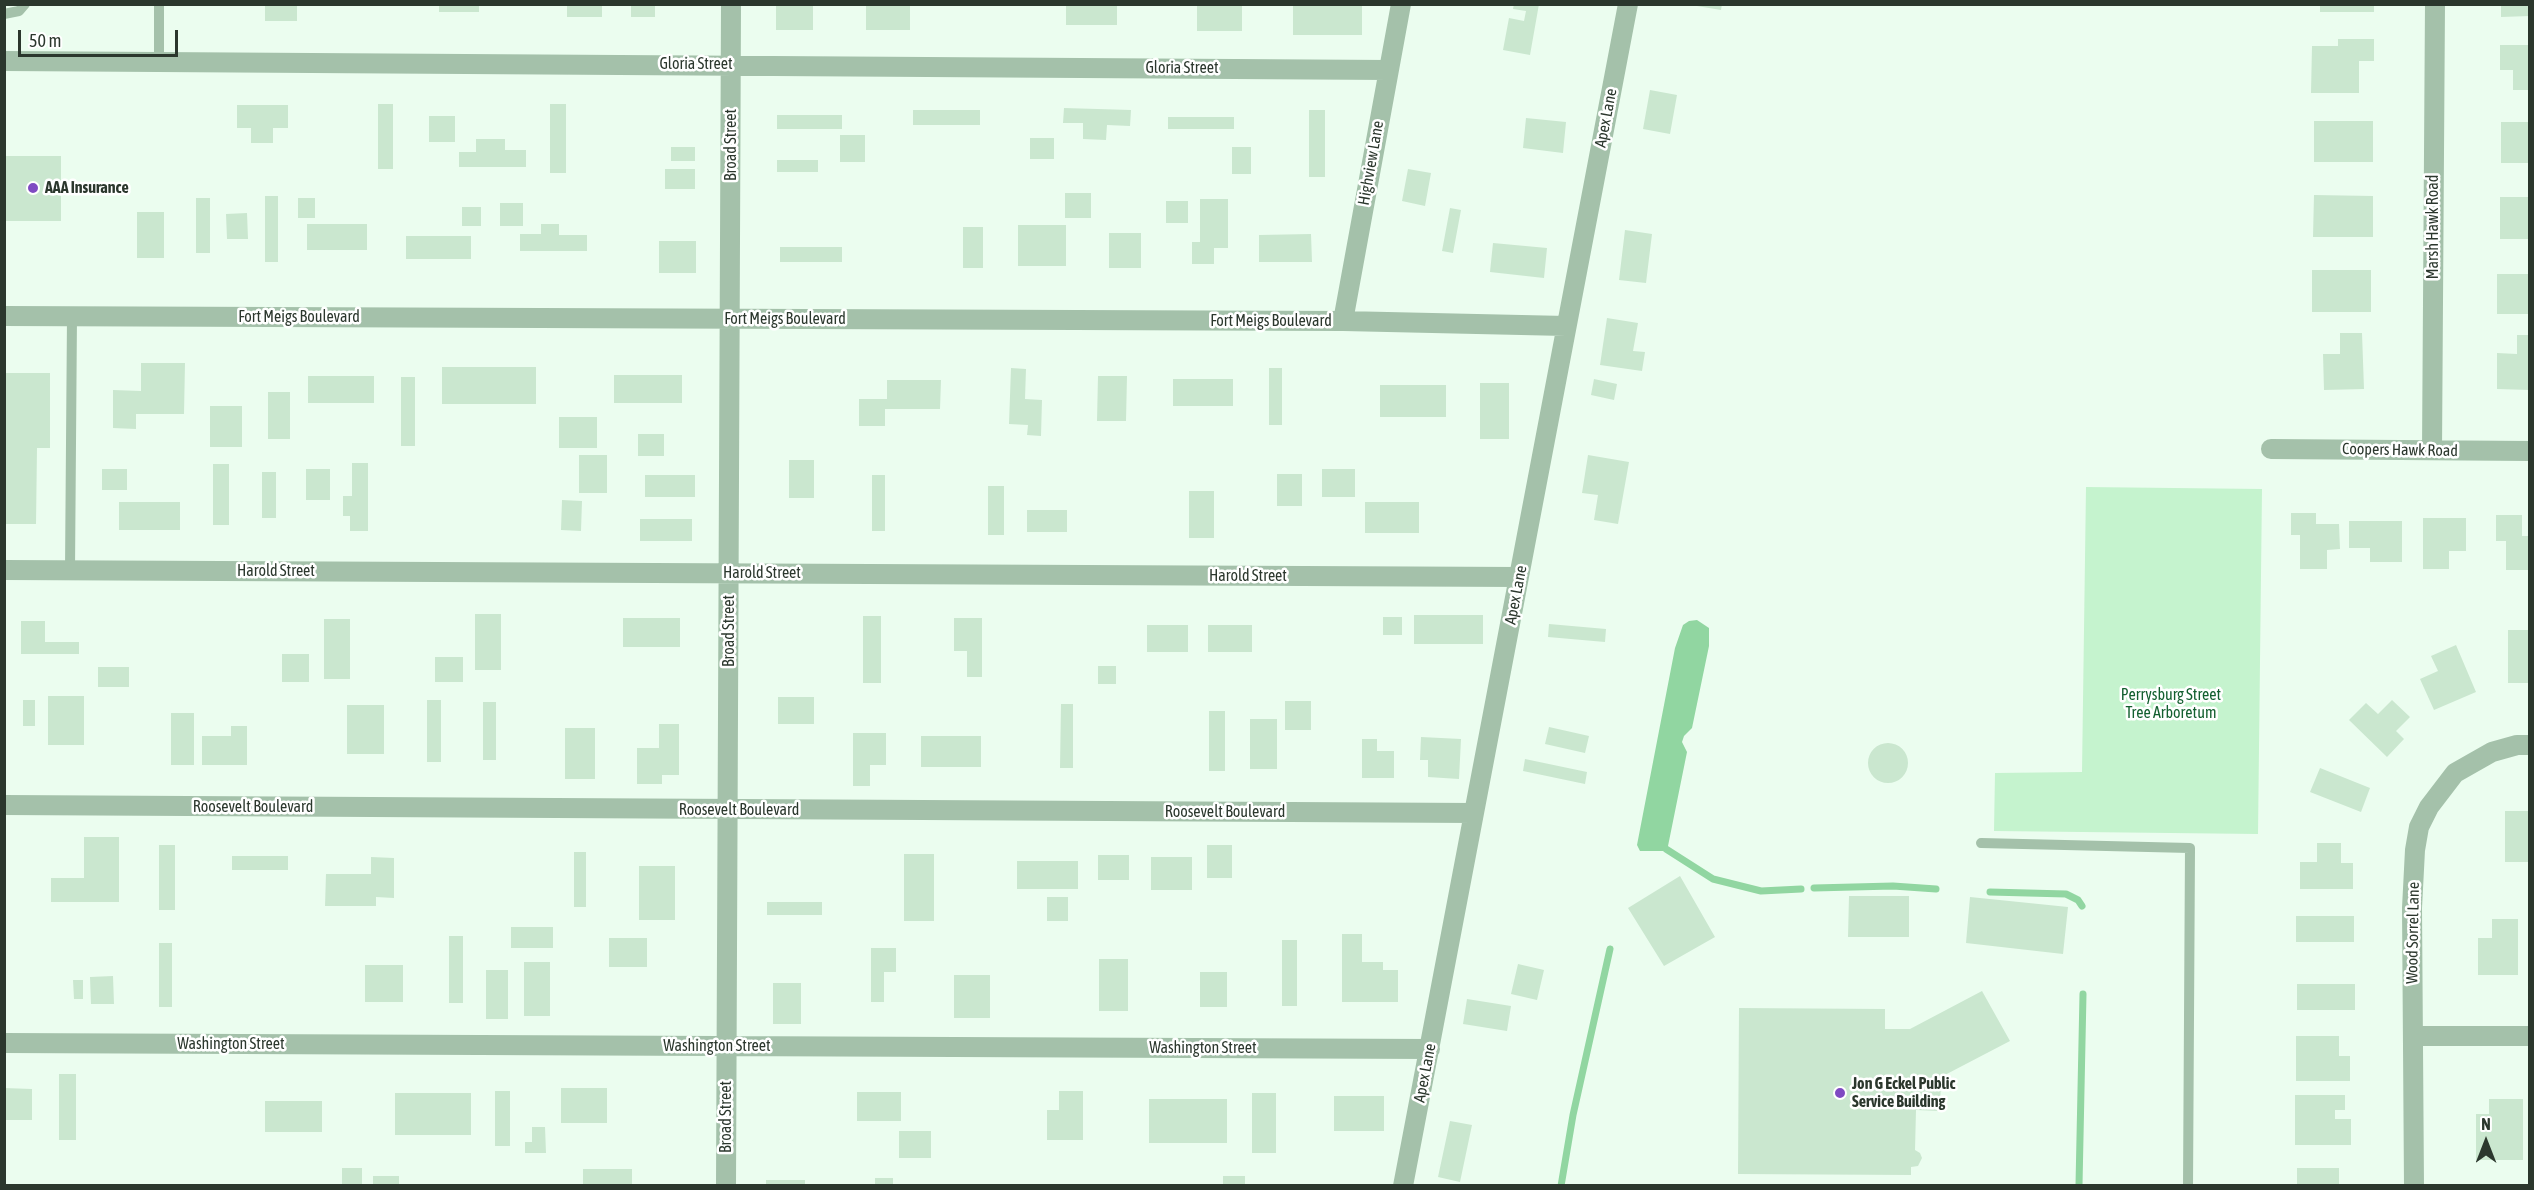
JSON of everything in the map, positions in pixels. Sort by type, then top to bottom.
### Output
[{"type":"street","name":"Broad Street","points":[[726,1185],[731,4]]},
{"type":"street","name":"Highview Lane","points":[[1343,321],[1401,4]]},
{"type":"street","name":"Apex Lane","points":[[1403,1185],[1628,4]]},
{"type":"street","name":"Marsh Hawk Road","points":[[2432,450],[2435,4]]},
{"type":"street","name":"Gloria Street","points":[[4,61],[1388,70]]},
{"type":"street","name":"Fort Meigs Boulevard","points":[[4,316],[1343,321],[1566,326]]},
{"type":"street","name":"Coopers Hawk Road","points":[[2271,449],[2529,451]]},
{"type":"street","name":"Harold Street","points":[[4,570],[1519,577]]},
{"type":"street","name":"Wood Sorrel Lane","points":[[2414,1185],[2412,908],[2415,850],[2419,827],[2429,807],[2455,773],[2492,752],[2517,745],[2529,745]]},
{"type":"street","name":"Roosevelt Boulevard","points":[[4,806],[1474,813]]},
{"type":"street","points":[[2413,1036],[2529,1036]]},
{"type":"street","name":"Washington Street","points":[[4,1043],[1430,1049]]},
{"type":"lane","points":[[4,14],[19,11],[25,4]]},
{"type":"lane","points":[[159,4],[159,62]]},
{"type":"lane","points":[[70,570],[72,316]]},
{"type":"lane","points":[[1981,843],[2190,848],[2188,1185]]},
{"type":"green space","name":"Perrysburg Street Tree Arboretum","points":[[2086,487],[2262,489],[2258,834],[1994,831],[1995,773],[2082,772]]},
{"type":"shaded area","points":[[1697,620],[1709,628],[1709,646],[1692,728],[1684,736],[1682,742],[1687,752],[1668,846],[1663,851],[1640,851],[1637,845],[1675,648],[1683,625]]},
{"type":"building","points":[[265,4],[297,4],[297,21],[265,21]]},
{"type":"building","points":[[439,4],[479,4],[479,12],[439,12]]},
{"type":"building","points":[[567,4],[602,4],[602,17],[567,17]]},
{"type":"building","points":[[631,4],[655,4],[655,17],[631,17]]},
{"type":"building","points":[[776,4],[813,4],[813,30],[776,30]]},
{"type":"building","points":[[866,4],[910,4],[910,30],[866,30]]},
{"type":"building","points":[[1066,4],[1117,4],[1117,25],[1066,25]]},
{"type":"building","points":[[1197,4],[1242,4],[1242,31],[1197,31]]},
{"type":"building","points":[[1514,4],[1539,4],[1530,55],[1503,50],[1509,18],[1524,21],[1526,11],[1513,9]]},
{"type":"building","points":[[1697,4],[1722,4],[1721,10],[1697,6]]},
{"type":"building","points":[[2320,4],[2374,4],[2374,12],[2320,12]]},
{"type":"building","points":[[2501,4],[2530,4],[2530,16],[2501,17]]},
{"type":"building","points":[[1293,6],[1362,6],[1362,35],[1293,35]]},
{"type":"building","points":[[2338,39],[2374,39],[2374,61],[2359,61],[2359,93],[2311,93],[2312,46],[2338,46]]},
{"type":"building","points":[[2500,45],[2530,45],[2530,90],[2513,90],[2513,70],[2500,70]]},
{"type":"building","points":[[1650,90],[1677,95],[1670,134],[1643,129]]},
{"type":"building","points":[[378,104],[393,104],[393,169],[378,169]]},
{"type":"building","points":[[550,104],[566,104],[566,173],[550,173]]},
{"type":"building","points":[[237,105],[288,105],[288,128],[273,128],[273,143],[251,143],[251,128],[237,128]]},
{"type":"building","points":[[1064,108],[1131,110],[1130,126],[1107,125],[1106,140],[1083,139],[1083,123],[1063,123]]},
{"type":"building","points":[[913,110],[980,110],[980,125],[913,125]]},
{"type":"building","points":[[1309,110],[1325,110],[1325,177],[1309,177]]},
{"type":"building","points":[[777,115],[842,115],[842,129],[777,129]]},
{"type":"building","points":[[429,116],[455,116],[455,142],[429,142]]},
{"type":"building","points":[[1168,117],[1234,117],[1234,129],[1168,129]]},
{"type":"building","points":[[1526,118],[1566,122],[1563,153],[1523,148]]},
{"type":"building","points":[[2314,121],[2373,121],[2373,162],[2314,162]]},
{"type":"building","points":[[2501,122],[2530,122],[2530,163],[2501,163]]},
{"type":"building","points":[[840,135],[865,135],[865,162],[840,162]]},
{"type":"building","points":[[1030,138],[1054,138],[1054,159],[1030,159]]},
{"type":"building","points":[[476,139],[505,139],[505,150],[526,150],[526,167],[459,167],[459,152],[476,152]]},
{"type":"building","points":[[671,147],[695,147],[695,161],[671,161]]},
{"type":"building","points":[[1232,147],[1251,147],[1251,174],[1232,174]]},
{"type":"building","name":"AAA Insurance","points":[[4,156],[61,156],[61,221],[4,221]]},
{"type":"building","points":[[777,160],[818,160],[818,172],[777,172]]},
{"type":"building","points":[[665,169],[695,169],[695,189],[665,189]]},
{"type":"building","points":[[1408,169],[1431,173],[1425,206],[1402,201]]},
{"type":"building","points":[[1065,193],[1091,193],[1091,218],[1065,218]]},
{"type":"building","points":[[2314,195],[2373,196],[2373,237],[2313,237]]},
{"type":"building","points":[[265,196],[278,196],[278,262],[265,262]]},
{"type":"building","points":[[2500,197],[2530,197],[2530,239],[2500,239]]},
{"type":"building","points":[[196,198],[210,198],[210,253],[196,253]]},
{"type":"building","points":[[298,198],[315,198],[315,218],[298,218]]},
{"type":"building","points":[[1200,199],[1228,199],[1228,248],[1214,248],[1214,264],[1192,264],[1192,242],[1200,242]]},
{"type":"building","points":[[1166,201],[1188,201],[1188,223],[1166,223]]},
{"type":"building","points":[[500,203],[523,203],[523,226],[500,226]]},
{"type":"building","points":[[462,207],[481,207],[481,226],[462,226]]},
{"type":"building","points":[[1450,208],[1461,210],[1453,253],[1442,251]]},
{"type":"building","points":[[137,212],[164,212],[164,258],[137,258]]},
{"type":"building","points":[[247,213],[248,239],[227,239],[226,214]]},
{"type":"building","points":[[307,224],[367,224],[367,250],[307,250]]},
{"type":"building","points":[[541,224],[559,224],[559,235],[587,235],[587,251],[520,251],[520,234],[541,234]]},
{"type":"building","points":[[1018,225],[1066,225],[1066,266],[1018,266]]},
{"type":"building","points":[[963,227],[983,227],[983,268],[963,268]]},
{"type":"building","points":[[1625,230],[1652,234],[1646,283],[1619,280]]},
{"type":"building","points":[[1109,233],[1141,233],[1141,268],[1109,268]]},
{"type":"building","points":[[1311,234],[1312,262],[1259,262],[1259,235]]},
{"type":"building","points":[[406,236],[471,236],[471,259],[406,259]]},
{"type":"building","points":[[659,241],[696,241],[696,273],[659,273]]},
{"type":"building","points":[[1493,243],[1547,248],[1544,278],[1490,272]]},
{"type":"building","points":[[780,247],[842,247],[842,262],[780,262]]},
{"type":"building","points":[[2312,270],[2371,270],[2371,312],[2312,312]]},
{"type":"building","points":[[2497,274],[2530,274],[2530,314],[2497,314]]},
{"type":"building","points":[[1607,318],[1638,323],[1633,351],[1645,352],[1642,371],[1600,365]]},
{"type":"building","points":[[2340,333],[2362,333],[2364,389],[2324,390],[2323,354],[2340,354]]},
{"type":"building","points":[[2517,335],[2530,335],[2530,390],[2497,389],[2497,353],[2517,354]]},
{"type":"building","points":[[141,363],[185,363],[184,414],[136,414],[136,429],[113,428],[113,390],[141,391]]},
{"type":"building","points":[[442,367],[536,367],[536,404],[442,404]]},
{"type":"building","points":[[1011,368],[1026,369],[1025,399],[1042,400],[1041,436],[1027,435],[1028,425],[1009,424]]},
{"type":"building","points":[[1269,368],[1282,368],[1282,425],[1269,425]]},
{"type":"building","points":[[4,373],[50,373],[50,448],[37,448],[36,524],[4,524]]},
{"type":"building","points":[[614,375],[682,375],[682,403],[614,403]]},
{"type":"building","points":[[308,376],[374,376],[374,403],[308,403]]},
{"type":"building","points":[[1098,376],[1127,376],[1126,421],[1097,421]]},
{"type":"building","points":[[401,377],[415,377],[415,446],[401,446]]},
{"type":"building","points":[[1173,379],[1233,379],[1233,406],[1173,406]]},
{"type":"building","points":[[1594,379],[1617,384],[1614,400],[1591,395]]},
{"type":"building","points":[[887,380],[941,380],[940,409],[885,409],[885,426],[859,426],[859,399],[887,399]]},
{"type":"building","points":[[1480,383],[1509,383],[1509,439],[1480,439]]},
{"type":"building","points":[[1380,385],[1446,385],[1446,417],[1380,417]]},
{"type":"building","points":[[268,392],[290,392],[290,439],[268,439]]},
{"type":"building","points":[[210,406],[242,406],[242,447],[210,447]]},
{"type":"building","points":[[559,417],[597,417],[597,448],[559,448]]},
{"type":"building","points":[[638,434],[664,434],[664,456],[638,456]]},
{"type":"building","points":[[579,455],[607,455],[607,493],[579,493]]},
{"type":"building","points":[[1588,455],[1629,462],[1618,524],[1594,520],[1598,495],[1582,493]]},
{"type":"building","points":[[789,460],[814,460],[814,498],[789,498]]},
{"type":"building","points":[[352,463],[368,463],[368,531],[350,531],[350,516],[343,516],[343,496],[352,496]]},
{"type":"building","points":[[213,464],[229,464],[229,525],[213,525]]},
{"type":"building","points":[[102,469],[127,469],[127,490],[102,490]]},
{"type":"building","points":[[306,469],[330,469],[330,500],[306,500]]},
{"type":"building","points":[[1322,469],[1355,469],[1355,497],[1322,497]]},
{"type":"building","points":[[262,472],[276,472],[276,518],[262,518]]},
{"type":"building","points":[[1277,474],[1302,474],[1302,506],[1277,506]]},
{"type":"building","points":[[645,475],[695,475],[695,497],[645,497]]},
{"type":"building","points":[[872,475],[885,475],[885,531],[872,531]]},
{"type":"building","points":[[988,486],[1004,486],[1004,535],[988,535]]},
{"type":"building","points":[[1189,491],[1214,491],[1214,538],[1189,538]]},
{"type":"building","points":[[562,500],[582,501],[581,531],[561,530]]},
{"type":"building","points":[[119,502],[180,502],[180,530],[119,530]]},
{"type":"building","points":[[1365,502],[1419,502],[1419,533],[1365,533]]},
{"type":"building","points":[[1027,510],[1067,510],[1067,532],[1027,532]]},
{"type":"building","points":[[2291,513],[2316,513],[2316,524],[2339,524],[2340,549],[2327,550],[2327,569],[2300,569],[2300,535],[2291,535]]},
{"type":"building","points":[[2496,515],[2522,515],[2522,536],[2530,536],[2530,570],[2506,570],[2506,541],[2496,541]]},
{"type":"building","points":[[2423,518],[2466,518],[2466,551],[2449,551],[2449,569],[2423,569]]},
{"type":"building","points":[[640,519],[692,519],[692,541],[640,541]]},
{"type":"building","points":[[2349,521],[2402,521],[2402,562],[2370,562],[2370,548],[2349,548]]},
{"type":"building","points":[[475,614],[501,614],[501,670],[475,670]]},
{"type":"building","points":[[1414,615],[1483,615],[1483,644],[1414,644]]},
{"type":"building","points":[[863,616],[881,616],[881,683],[863,683]]},
{"type":"building","points":[[1383,617],[1402,617],[1402,635],[1383,635]]},
{"type":"building","points":[[623,618],[680,618],[680,647],[623,647]]},
{"type":"building","points":[[954,618],[982,618],[982,677],[967,677],[967,651],[954,651]]},
{"type":"building","points":[[324,619],[350,619],[350,679],[324,679]]},
{"type":"building","points":[[21,621],[45,621],[45,642],[79,642],[79,654],[21,654]]},
{"type":"building","points":[[1549,624],[1606,629],[1605,642],[1548,637]]},
{"type":"building","points":[[1147,625],[1188,625],[1188,652],[1147,652]]},
{"type":"building","points":[[1208,625],[1252,625],[1252,652],[1208,652]]},
{"type":"building","points":[[2508,630],[2530,630],[2530,683],[2508,683]]},
{"type":"building","points":[[2456,645],[2476,692],[2434,710],[2420,679],[2438,671],[2431,656]]},
{"type":"building","points":[[282,654],[309,654],[309,682],[282,682]]},
{"type":"building","points":[[435,657],[463,657],[463,682],[435,682]]},
{"type":"building","points":[[1098,666],[1116,666],[1116,684],[1098,684]]},
{"type":"building","points":[[98,667],[129,667],[129,687],[98,687]]},
{"type":"building","points":[[48,696],[84,696],[84,745],[48,745]]},
{"type":"building","points":[[778,697],[814,697],[814,724],[778,724]]},
{"type":"building","points":[[23,700],[35,700],[35,726],[23,726]]},
{"type":"building","points":[[427,700],[441,700],[441,762],[427,762]]},
{"type":"building","points":[[2392,700],[2410,717],[2396,731],[2404,739],[2387,757],[2349,720],[2366,703],[2378,714]]},
{"type":"building","points":[[1285,701],[1311,701],[1311,730],[1285,730]]},
{"type":"building","points":[[483,702],[496,702],[496,760],[483,760]]},
{"type":"building","points":[[1061,704],[1073,704],[1073,768],[1060,768]]},
{"type":"building","points":[[347,705],[384,705],[384,754],[347,754]]},
{"type":"building","points":[[1209,711],[1225,711],[1225,771],[1209,771]]},
{"type":"building","points":[[171,713],[194,713],[194,765],[171,765]]},
{"type":"building","points":[[1250,719],[1277,719],[1277,769],[1250,769]]},
{"type":"building","points":[[659,724],[679,724],[679,775],[662,775],[662,784],[637,784],[637,748],[659,748]]},
{"type":"building","points":[[231,726],[247,726],[247,765],[202,765],[202,736],[231,736]]},
{"type":"building","points":[[1549,727],[1589,736],[1585,753],[1545,744]]},
{"type":"building","points":[[565,728],[595,728],[595,779],[565,779]]},
{"type":"building","points":[[853,733],[886,733],[886,765],[870,765],[870,786],[853,786]]},
{"type":"building","points":[[921,736],[981,736],[981,767],[921,767]]},
{"type":"building","points":[[1421,737],[1461,739],[1459,779],[1428,777],[1428,760],[1420,760]]},
{"type":"building","points":[[1362,739],[1377,739],[1377,751],[1394,751],[1394,778],[1362,778]]},
{"type":"building","points":[[1888,743],[1902,749],[1908,763],[1902,777],[1888,783],[1874,777],[1868,763],[1874,749]]},
{"type":"building","points":[[1525,759],[1587,772],[1585,784],[1523,771]]},
{"type":"building","points":[[2320,768],[2370,788],[2361,812],[2310,792]]},
{"type":"building","points":[[2505,811],[2530,811],[2530,862],[2505,862]]},
{"type":"building","points":[[84,837],[119,837],[119,902],[51,902],[51,878],[84,878]]},
{"type":"building","points":[[2317,843],[2341,843],[2341,863],[2353,863],[2353,889],[2300,889],[2300,862],[2317,862]]},
{"type":"building","points":[[159,845],[175,845],[175,910],[159,910]]},
{"type":"building","points":[[1207,845],[1232,845],[1232,878],[1207,878]]},
{"type":"building","points":[[574,852],[586,852],[586,907],[574,907]]},
{"type":"building","points":[[904,854],[934,854],[934,921],[904,921]]},
{"type":"building","points":[[1098,855],[1129,855],[1129,880],[1098,880]]},
{"type":"building","points":[[232,856],[288,856],[288,870],[232,870]]},
{"type":"building","points":[[371,857],[394,858],[394,898],[376,897],[376,906],[325,906],[326,874],[371,874]]},
{"type":"building","points":[[1151,857],[1192,857],[1192,890],[1151,890]]},
{"type":"building","points":[[1017,861],[1078,861],[1078,889],[1017,889]]},
{"type":"building","points":[[639,866],[675,866],[675,920],[639,920]]},
{"type":"building","points":[[1680,876],[1715,937],[1664,966],[1628,908]]},
{"type":"building","points":[[1849,896],[1909,896],[1909,937],[1848,937]]},
{"type":"building","points":[[1047,897],[1068,897],[1068,921],[1047,921]]},
{"type":"building","points":[[1970,897],[2068,907],[2063,954],[1966,943]]},
{"type":"building","points":[[767,902],[822,902],[822,915],[767,915]]},
{"type":"building","points":[[2296,916],[2354,916],[2354,942],[2296,942]]},
{"type":"building","points":[[2492,919],[2518,919],[2518,975],[2478,975],[2478,938],[2492,938]]},
{"type":"building","points":[[511,927],[553,927],[553,948],[511,948]]},
{"type":"building","points":[[1342,934],[1362,934],[1362,962],[1383,962],[1383,970],[1398,970],[1398,1002],[1342,1002]]},
{"type":"building","points":[[449,936],[463,936],[463,1003],[449,1003]]},
{"type":"building","points":[[609,938],[647,938],[647,967],[609,967]]},
{"type":"building","points":[[1282,940],[1297,940],[1297,1006],[1282,1006]]},
{"type":"building","points":[[159,943],[172,943],[172,1007],[159,1007]]},
{"type":"building","points":[[871,948],[896,948],[896,972],[884,972],[884,1002],[871,1002]]},
{"type":"building","points":[[1099,959],[1128,959],[1128,1011],[1099,1011]]},
{"type":"building","points":[[524,962],[550,962],[550,1016],[524,1016]]},
{"type":"building","points":[[1518,964],[1544,970],[1537,1000],[1511,994]]},
{"type":"building","points":[[365,965],[403,965],[403,1002],[365,1002]]},
{"type":"building","points":[[486,970],[508,970],[508,1019],[486,1019]]},
{"type":"building","points":[[1200,972],[1227,972],[1227,1007],[1200,1007]]},
{"type":"building","points":[[954,975],[990,975],[990,1018],[954,1018]]},
{"type":"building","points":[[113,976],[114,1004],[91,1004],[90,977]]},
{"type":"building","points":[[73,980],[83,980],[83,999],[74,999]]},
{"type":"building","points":[[773,983],[801,983],[801,1024],[773,1024]]},
{"type":"building","points":[[2297,984],[2355,984],[2355,1010],[2297,1010]]},
{"type":"building","name":"Jon G Eckel Public Service Building","points":[[1982,991],[2010,1041],[1941,1077],[1940,1111],[1916,1110],[1915,1150],[1922,1158],[1918,1166],[1911,1167],[1911,1175],[1738,1174],[1739,1008],[1885,1009],[1885,1029],[1910,1029]]},
{"type":"building","points":[[1467,999],[1511,1006],[1507,1031],[1463,1024]]},
{"type":"building","points":[[2296,1036],[2339,1036],[2339,1056],[2350,1056],[2350,1081],[2296,1081]]},
{"type":"building","points":[[59,1074],[76,1074],[76,1140],[59,1140]]},
{"type":"building","points":[[4,1088],[32,1089],[32,1120],[4,1120]]},
{"type":"building","points":[[561,1088],[607,1088],[607,1123],[561,1123]]},
{"type":"building","points":[[495,1091],[510,1091],[510,1146],[495,1146]]},
{"type":"building","points":[[1059,1091],[1083,1091],[1083,1140],[1047,1140],[1047,1110],[1059,1110]]},
{"type":"building","points":[[857,1092],[901,1092],[901,1121],[857,1121]]},
{"type":"building","points":[[395,1093],[471,1093],[471,1135],[395,1135]]},
{"type":"building","points":[[1252,1093],[1276,1093],[1276,1153],[1252,1153]]},
{"type":"building","points":[[2295,1095],[2345,1095],[2345,1110],[2335,1110],[2335,1119],[2351,1119],[2351,1145],[2295,1145]]},
{"type":"building","points":[[1334,1096],[1384,1096],[1384,1131],[1334,1131]]},
{"type":"building","points":[[1149,1099],[1227,1099],[1227,1143],[1149,1143]]},
{"type":"building","points":[[2489,1099],[2523,1099],[2523,1160],[2476,1160],[2476,1114],[2489,1114]]},
{"type":"building","points":[[265,1101],[322,1101],[322,1132],[265,1132]]},
{"type":"building","points":[[1450,1121],[1472,1125],[1460,1182],[1438,1177]]},
{"type":"building","points":[[532,1127],[545,1127],[546,1153],[525,1153],[525,1142],[532,1142]]},
{"type":"building","points":[[899,1131],[931,1131],[931,1158],[899,1158]]},
{"type":"building","points":[[342,1168],[362,1168],[362,1186],[342,1186]]},
{"type":"building","points":[[2297,1168],[2339,1168],[2339,1186],[2297,1186]]},
{"type":"building","points":[[583,1169],[632,1169],[632,1186],[583,1186]]},
{"type":"building","points":[[373,1176],[399,1176],[399,1186],[373,1186]]},
{"type":"building","points":[[1223,1176],[1245,1176],[1245,1186],[1223,1186]]},
{"type":"building","points":[[875,1178],[893,1178],[893,1186],[875,1186]]},
{"type":"building","points":[[766,1180],[805,1180],[805,1186],[766,1186]]},
{"type":"waterway","points":[[1666,849],[1713,879],[1761,891],[1801,889]]},
{"type":"waterway","points":[[1814,888],[1893,886],[1936,889]]},
{"type":"waterway","points":[[1990,892],[2066,894],[2078,900],[2082,906]]},
{"type":"waterway","points":[[1561,1186],[1573,1115],[1610,949]]},
{"type":"waterway","points":[[2079,1185],[2083,994]]},
{"type":"place","name":"AAA Insurance","points":[[33,188]]},
{"type":"place","name":"Jon G Eckel Public Service Building","points":[[1840,1093]]}]
